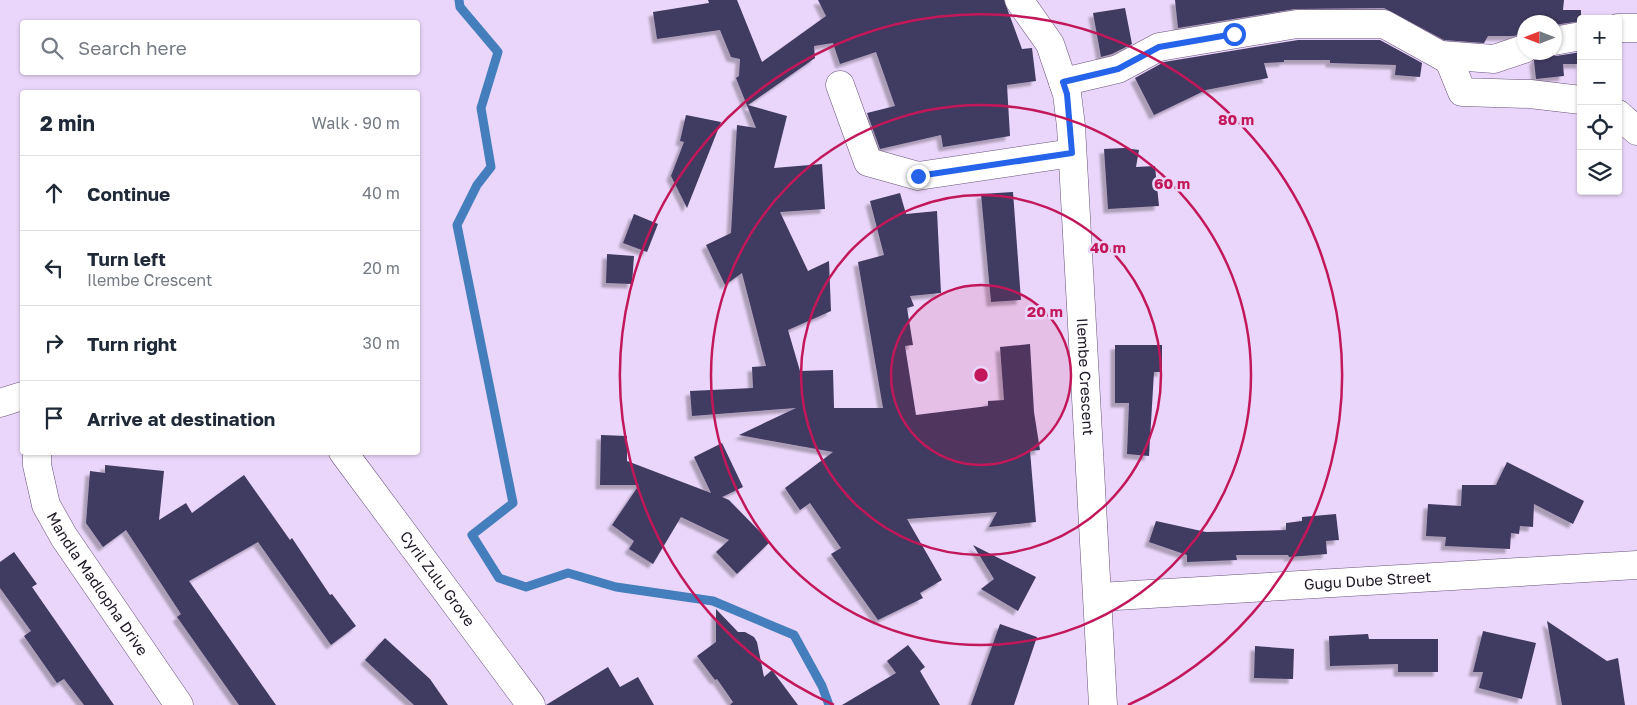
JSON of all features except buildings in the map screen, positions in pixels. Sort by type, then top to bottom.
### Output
[{"type":"street","name":"Ilembe Crescent","points":[[1019,0],[1050,44],[1067,94],[1099,597],[1103,705]]},
{"type":"street","points":[[1063,82],[1118,69],[1159,47],[1296,24],[1384,24],[1449,60],[1462,92],[1530,94],[1577,100]]},
{"type":"street","points":[[1622,28],[1637,28]]},
{"type":"street","points":[[1562,40],[1577,37]]},
{"type":"street","points":[[1441,56],[1494,59],[1517,51]]},
{"type":"street","points":[[840,86],[868,162],[918,176],[1072,153]]},
{"type":"street","points":[[1622,118],[1637,131]]},
{"type":"street","points":[[0,403],[20,397]]},
{"type":"street","name":"Mandla Madlopha Drive","points":[[37,455],[37,465],[46,505],[64,537],[179,705]]},
{"type":"street","name":"Cyril Zulu Grove","points":[[346,455],[532,705]]},
{"type":"street","name":"Gugu Dube Street","points":[[1099,597],[1637,565]]},
{"type":"waterway","points":[[459,0],[460,7],[498,52],[481,108],[491,167],[477,185],[457,225],[513,503],[472,535],[499,578],[526,587],[568,573],[616,587],[713,601],[794,635],[822,686],[829,705]]},
{"type":"route","points":[[918,176],[1072,153],[1067,94],[1063,82],[1118,69],[1159,47],[1234,34]]}]
